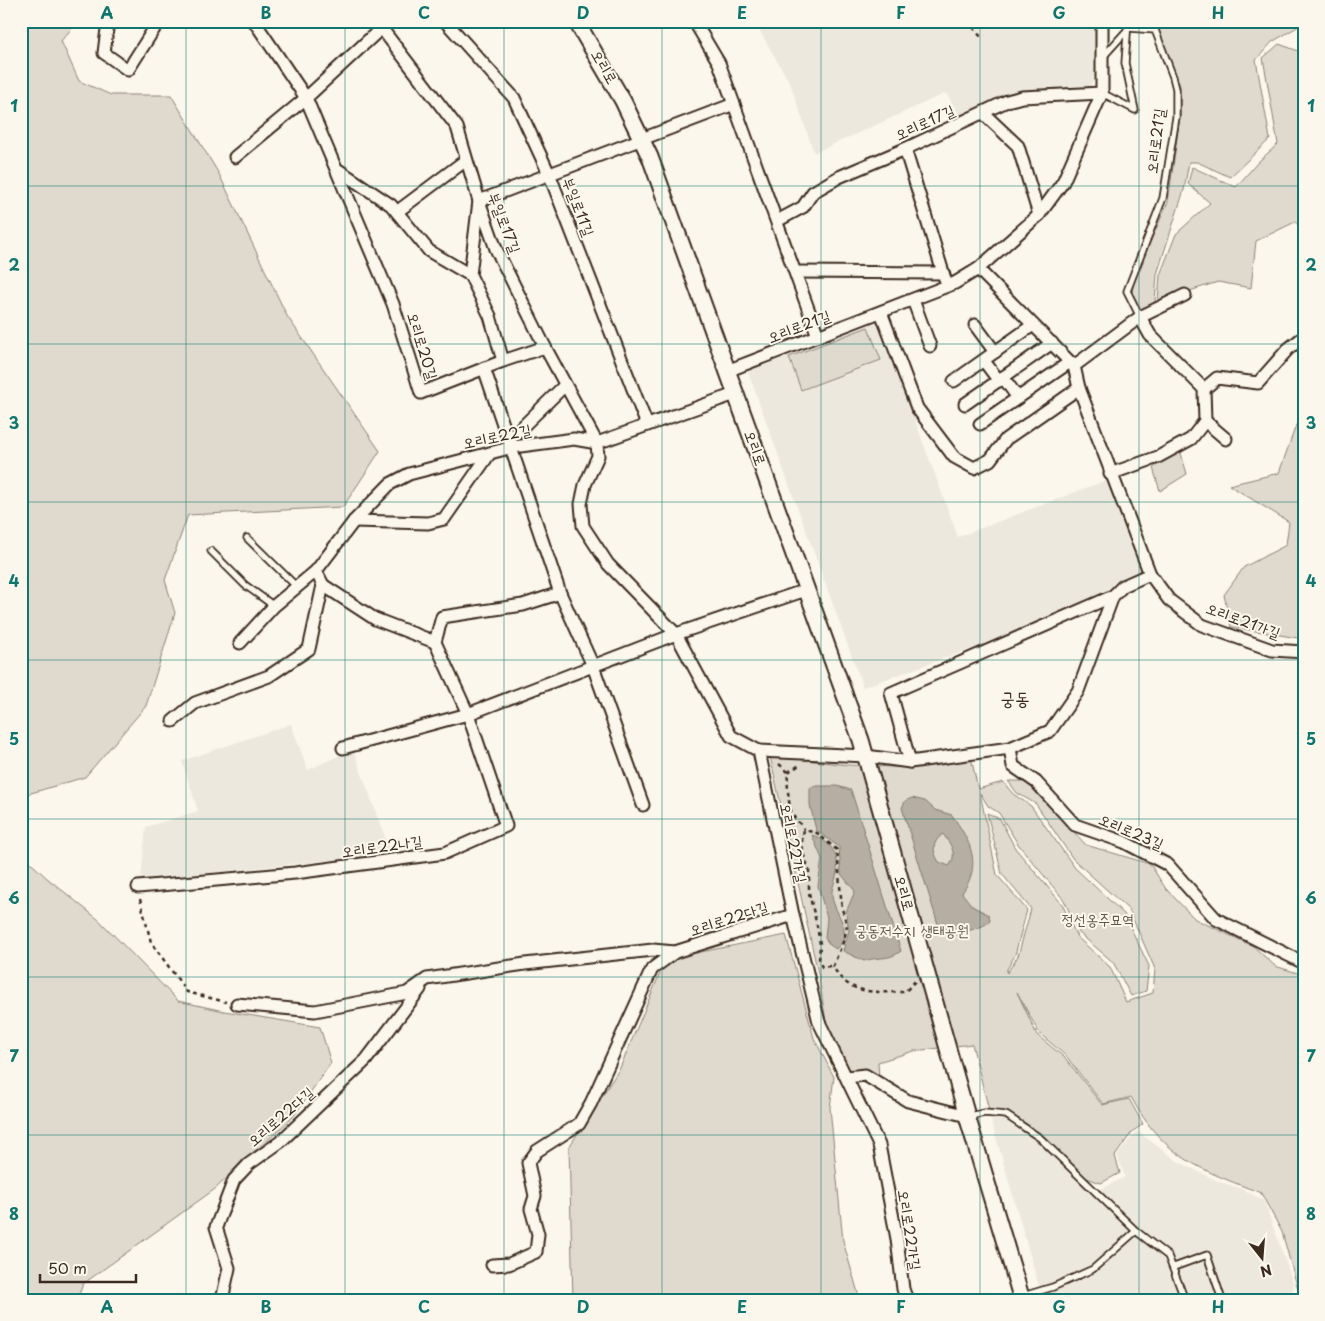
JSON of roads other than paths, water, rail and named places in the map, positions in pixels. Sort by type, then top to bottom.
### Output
[{"type":"main road","name":"오리로","points":[[576,21],[623,101],[642,141],[866,756],[967,1116],[1021,1298]]},
{"type":"street","points":[[108,21],[104,53],[128,70],[159,21]]},
{"type":"street","points":[[254,21],[306,98]]},
{"type":"street","name":"부일로11길","points":[[445,21],[514,98],[550,176],[647,425]]},
{"type":"street","points":[[694,21],[719,63],[818,336]]},
{"type":"street","name":"오리로21길","points":[[727,371],[948,287],[978,269],[1039,215],[1063,182],[1102,93],[1102,21]]},
{"type":"street","points":[[235,157],[306,98],[382,23]]},
{"type":"street","name":"부일로17길","points":[[382,23],[457,127],[479,202],[496,249],[544,347],[596,443]]},
{"type":"street","name":"오리로17길","points":[[777,221],[803,207],[814,192],[839,177],[1022,97],[1102,93]]},
{"type":"street","name":"오리로20길","points":[[306,98],[393,304],[421,393],[503,360],[544,347]]},
{"type":"street","points":[[470,275],[479,202],[642,141],[734,104]]},
{"type":"street","points":[[983,113],[1018,146],[1039,215]]},
{"type":"street","points":[[905,149],[942,274],[948,287]]},
{"type":"street","points":[[398,211],[466,160]]},
{"type":"street","points":[[337,169],[398,211],[429,250],[470,275],[490,316],[503,360]]},
{"type":"street","points":[[978,269],[1072,364]]},
{"type":"street","points":[[796,272],[942,274]]},
{"type":"street","points":[[980,424],[1140,317],[1185,295]]},
{"type":"street","points":[[913,300],[930,346]]},
{"type":"street","points":[[881,312],[916,408],[954,457],[974,468],[990,460],[1006,439],[1079,388]]},
{"type":"street","points":[[1110,474],[1158,456],[1191,439],[1205,421],[1204,389],[1150,335],[1140,317]]},
{"type":"street","points":[[975,325],[995,352]]},
{"type":"street","points":[[954,382],[1033,325]]},
{"type":"street","points":[[1204,389],[1217,378],[1258,383],[1288,349],[1301,339]]},
{"type":"street","points":[[965,404],[1052,343]]},
{"type":"street","points":[[984,361],[1018,398]]},
{"type":"street","name":"오리로21가길","points":[[1072,364],[1110,474],[1150,574],[1169,600],[1202,625],[1272,650],[1304,652]]},
{"type":"street","points":[[484,368],[511,443],[560,593],[593,666],[643,805]]},
{"type":"street","points":[[511,443],[565,386]]},
{"type":"street","name":"오리로22길","points":[[240,642],[274,606],[316,570],[354,521],[390,484],[409,474],[490,453],[511,443],[574,439],[596,443],[735,394]]},
{"type":"street","points":[[1205,421],[1226,440]]},
{"type":"street","points":[[596,443],[598,456],[585,485],[581,504],[583,526],[608,564],[676,634],[731,736],[758,751],[866,756],[910,762],[1010,748],[1050,731],[1078,691],[1113,596]]},
{"type":"street","points":[[354,521],[428,523],[444,519],[490,453]]},
{"type":"street","points":[[316,570],[323,585],[375,619],[435,642],[442,617],[523,606],[560,593]]},
{"type":"street","points":[[910,762],[891,693],[1113,596],[1123,586],[1150,574]]},
{"type":"street","points":[[173,721],[195,703],[269,676],[309,649],[323,585]]},
{"type":"street","points":[[343,748],[468,714],[676,634],[806,590]]},
{"type":"street","name":"오리로22나길","points":[[138,888],[295,874],[445,853],[506,826],[468,714],[435,642]]},
{"type":"street","name":"오리로23길","points":[[1010,748],[1014,766],[1036,782],[1075,825],[1124,842],[1168,865],[1216,918],[1304,963]]},
{"type":"street","name":"오리로22가길","points":[[758,751],[793,914],[819,1022],[879,1146],[903,1289],[907,1300]]},
{"type":"street","name":"오리로22다길","points":[[492,1265],[509,1264],[536,1252],[538,1234],[531,1209],[535,1196],[528,1163],[537,1151],[579,1124],[591,1103],[652,969],[675,952],[793,914]]},
{"type":"street","name":"오리로22다길","points":[[237,1004],[315,1011],[406,993],[427,980],[526,964],[653,950],[675,952]]},
{"type":"street","name":"오리로22다길","points":[[222,1300],[229,1268],[216,1227],[234,1180],[249,1164],[280,1142],[366,1060],[427,980]]},
{"type":"street","points":[[847,1077],[865,1075],[908,1101],[967,1116]]},
{"type":"lane","points":[[1101,59],[1129,24]]},
{"type":"lane","points":[[1102,93],[1135,110],[1125,63],[1126,33],[1129,24]]},
{"type":"lane","name":"오리로21길","points":[[1129,24],[1155,30],[1176,89],[1176,116],[1163,198],[1127,291],[1140,317]]},
{"type":"lane","points":[[247,538],[296,586]]},
{"type":"lane","points":[[211,550],[244,585],[274,606]]},
{"type":"lane","points":[[967,1116],[985,1113],[1006,1115],[1040,1138],[1136,1231],[1168,1256],[1174,1267],[1185,1300]]},
{"type":"lane","points":[[1021,1298],[1053,1287],[1094,1269],[1136,1231]]},
{"type":"lane","points":[[1174,1267],[1207,1255],[1222,1300]]},
{"type":"district","name":"궁동","points":[[1015,699]]},
{"type":"park label","name":"정선옹주묘역","points":[[1098,920]]},
{"type":"park label","name":"궁동저수지 생태공원","points":[[912,931]]}]
